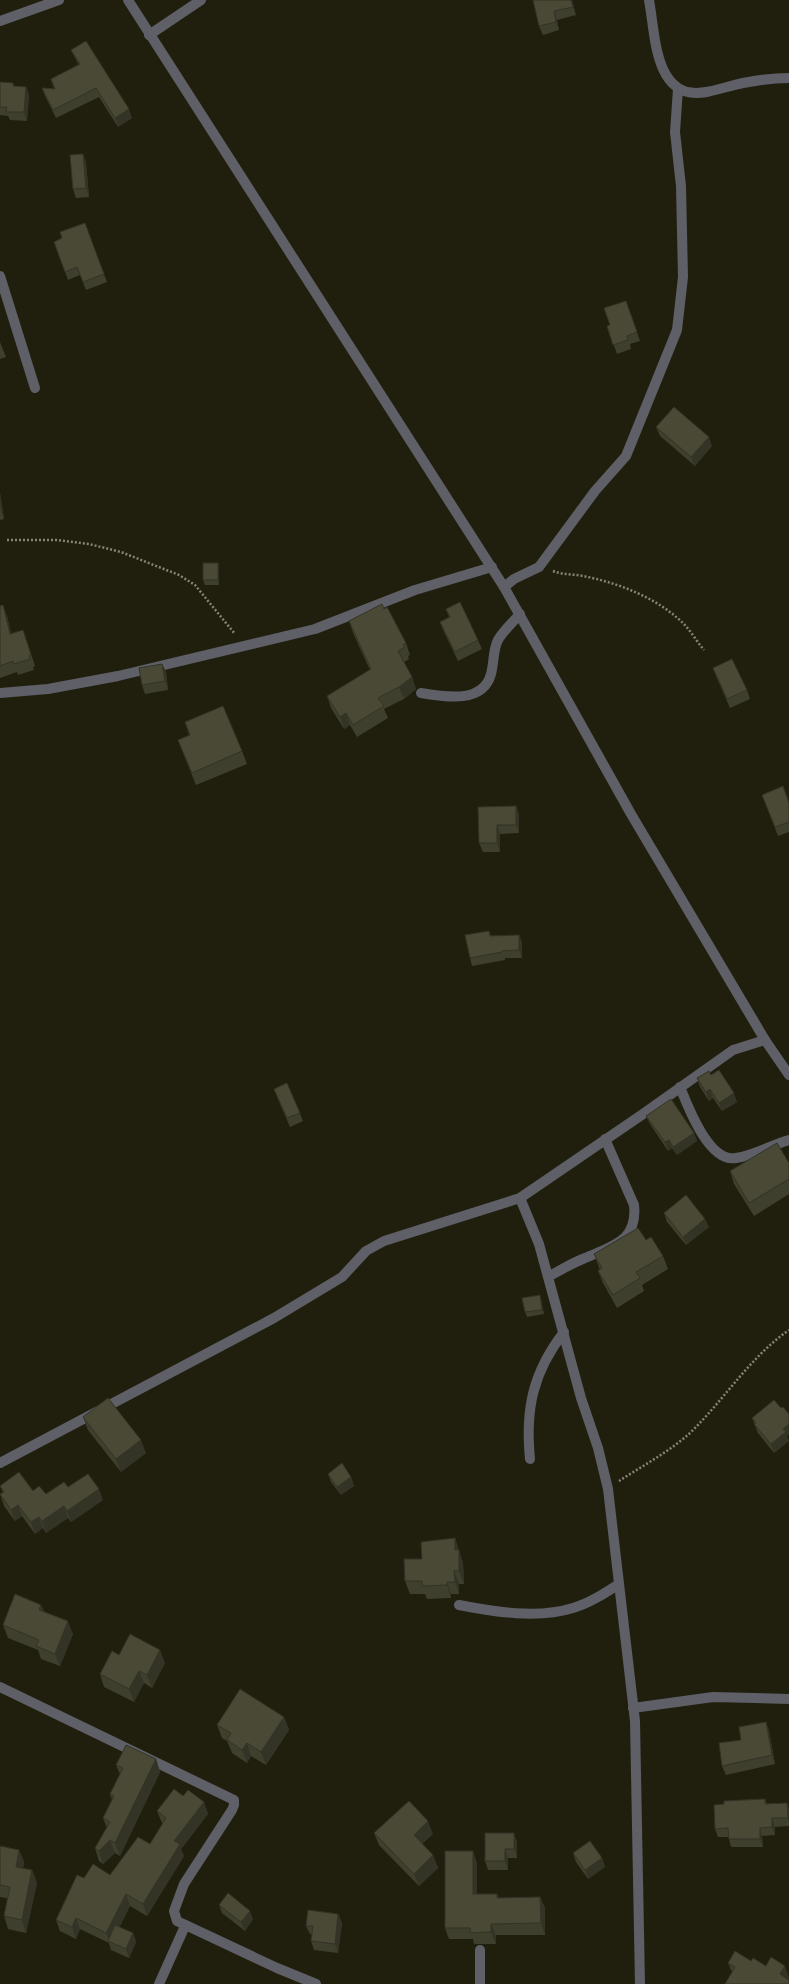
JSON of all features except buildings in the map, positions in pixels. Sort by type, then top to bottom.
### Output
[{"type":"street","points":[[0,21],[59,0]]},
{"type":"street","points":[[128,0],[149,35],[504,586],[631,814],[765,1040],[788,1067]]},
{"type":"street","points":[[149,35],[201,0]]},
{"type":"street","points":[[504,586],[539,566],[595,491],[626,456],[678,330],[683,277],[681,186],[676,132],[678,89],[664,70],[659,55],[649,0]]},
{"type":"street","points":[[678,89],[694,93],[711,92],[742,83],[771,78],[789,78]]},
{"type":"street","points":[[0,276],[35,388]]},
{"type":"street","points":[[0,693],[48,689],[111,677],[315,629],[415,590],[492,567]]},
{"type":"street","points":[[421,693],[455,697],[478,692],[485,686],[491,675],[498,640],[520,614]]},
{"type":"street","points":[[0,1463],[274,1318],[342,1277],[366,1251],[384,1241],[520,1198],[643,1114],[733,1050],[765,1040]]},
{"type":"street","points":[[680,1087],[700,1131],[711,1146],[724,1157],[734,1159],[749,1155],[773,1144],[789,1140]]},
{"type":"street","points":[[549,1276],[622,1241],[632,1228],[635,1216],[634,1205],[605,1139]]},
{"type":"street","points":[[520,1198],[539,1244],[549,1276],[581,1398],[598,1448],[608,1489],[633,1708],[638,1812],[640,1984]]},
{"type":"street","points":[[530,1459],[528,1435],[529,1408],[545,1361],[564,1332]]},
{"type":"street","points":[[459,1605],[478,1609],[544,1613],[572,1608],[583,1604],[620,1584]]},
{"type":"street","points":[[0,1686],[234,1800],[232,1810],[184,1884],[174,1911],[177,1921],[277,1968],[316,1984]]},
{"type":"street","points":[[633,1708],[713,1697],[789,1699]]},
{"type":"street","points":[[159,1984],[185,1926]]},
{"type":"street","points":[[480,1950],[480,1984]]},
{"type":"path","points":[[7,540],[57,540],[89,544],[121,552],[179,575],[195,585],[244,645]]},
{"type":"path","points":[[539,566],[561,574],[583,576],[608,583],[653,601],[685,625],[704,650]]},
{"type":"path","points":[[608,1489],[689,1434],[724,1397],[758,1356],[789,1330]]}]
